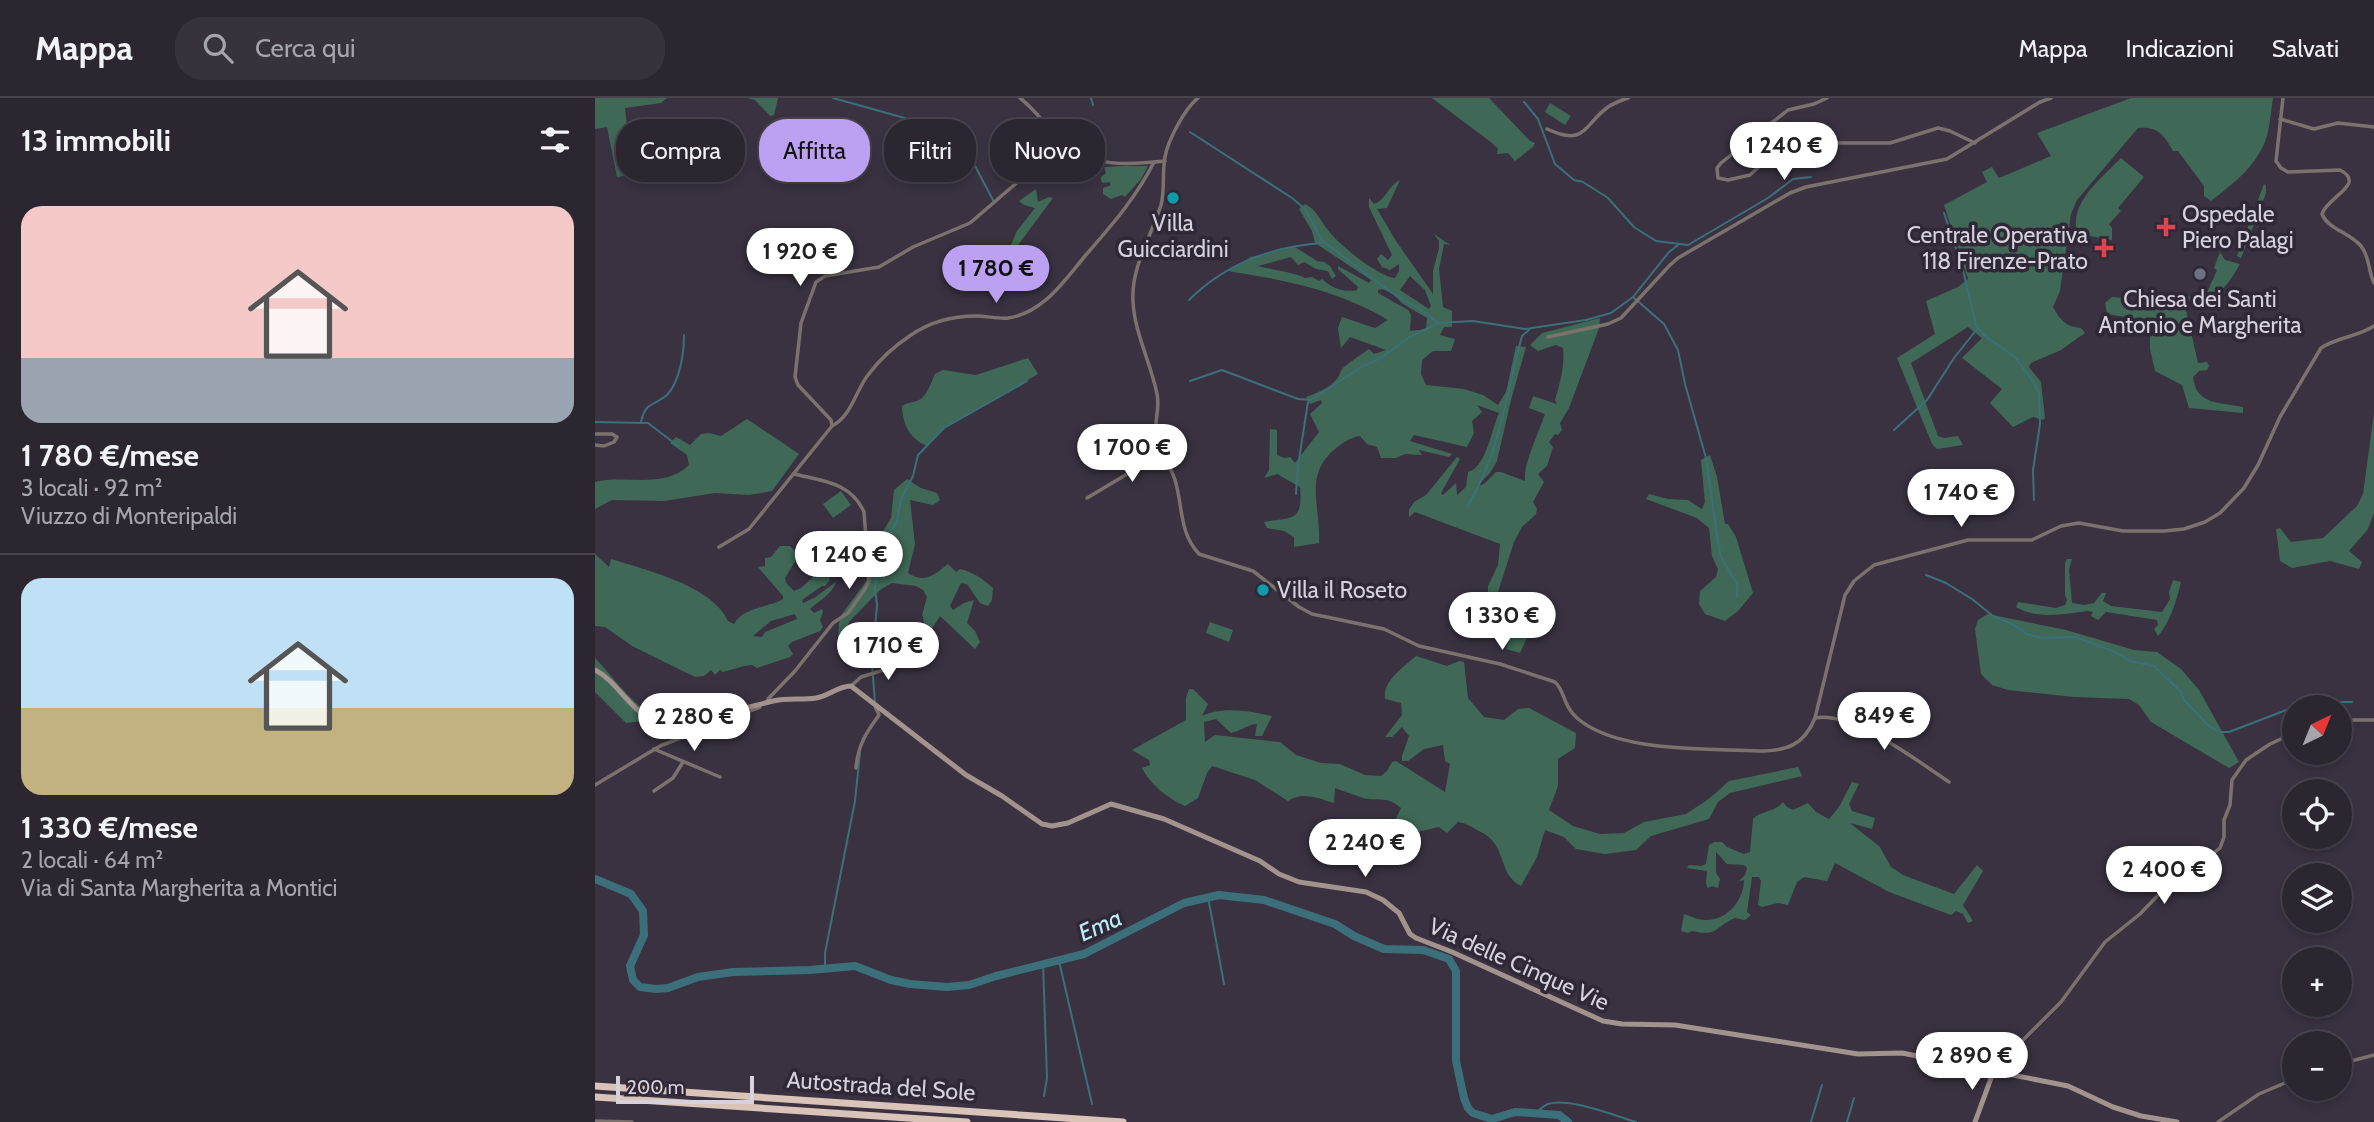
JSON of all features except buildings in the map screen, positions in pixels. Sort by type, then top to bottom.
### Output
[{"type":"highway","name":"Autostrada del Sole","points":[[595,1086],[1123,1122]]},
{"type":"highway","name":"Autostrada del Sole","points":[[595,1097],[967,1122]]},
{"type":"street","points":[[1020,98],[1040,119]]},
{"type":"street","points":[[1198,98],[1181,120],[1165,161],[1162,200],[1136,267],[1133,303],[1157,393],[1159,410],[1156,432],[1179,494],[1187,536],[1199,554],[1253,571],[1311,614],[1384,629],[1419,646],[1500,664],[1555,682],[1559,685],[1565,704],[1587,726],[1600,733],[1632,742],[1776,751],[1798,743],[1805,737],[1815,718],[1845,595],[1865,571],[1889,560],[1968,540],[2032,540],[2071,524],[2123,531],[2164,531],[2184,529],[2205,522],[2230,504],[2244,488],[2280,417],[2321,348],[2374,327]]},
{"type":"street","points":[[1547,129],[1562,134],[1579,135],[1608,108],[1629,98]]},
{"type":"street","points":[[1827,98],[1788,110],[1721,163],[1717,168],[1718,178],[1728,180],[1750,175],[1778,149],[1801,143],[1890,143],[1938,128],[1975,143]]},
{"type":"street","points":[[1548,337],[1608,324],[1621,318],[1678,258],[1790,193],[1806,187],[1935,162],[1952,156],[2029,108],[2051,98]]},
{"type":"street","points":[[2283,98],[2275,156],[2278,164],[2284,171],[2340,170],[2346,174],[2348,187],[2328,202],[2323,215],[2326,221],[2361,246],[2374,283]]},
{"type":"street","points":[[2280,120],[2314,129],[2338,123],[2374,128]]},
{"type":"street","points":[[1105,162],[1165,161]]},
{"type":"street","points":[[719,547],[749,529],[853,403],[870,373],[903,340],[923,327],[941,320],[974,316],[1006,318],[1039,305],[1068,279],[1112,226],[1141,189],[1154,162]]},
{"type":"street","points":[[832,426],[831,420],[798,385],[795,377],[801,323],[816,282],[825,276],[879,267],[913,247],[970,223],[1018,182]]},
{"type":"street","points":[[595,434],[612,434],[617,437],[614,442],[604,446],[595,445]]},
{"type":"street","points":[[1087,498],[1164,452]]},
{"type":"street","points":[[595,785],[654,749],[767,703],[833,623],[848,613],[869,581],[864,512],[860,502],[852,492],[841,486],[794,474]]},
{"type":"street","points":[[595,670],[610,679],[643,714],[654,719],[685,720],[767,703],[817,698],[844,686],[851,686],[861,677],[909,662]]},
{"type":"street","name":"Via delle Cinque Vie","points":[[851,686],[966,775],[1042,824],[1052,826],[1068,823],[1111,804],[1164,820],[1260,861],[1279,874],[1299,882],[1366,892],[1383,900],[1399,913],[1410,934],[1416,938],[1603,1021],[1675,1025],[1858,1054],[1902,1053],[2074,1088],[2101,1102],[2141,1116],[2177,1122]]},
{"type":"street","points":[[856,768],[858,750],[879,715],[874,704]]},
{"type":"street","points":[[1815,718],[1837,719],[1884,738],[1949,782]]},
{"type":"street","points":[[2352,720],[2374,720]]},
{"type":"street","points":[[2002,1072],[2024,1038],[2061,1002],[2110,937],[2140,914],[2186,866],[2216,853],[2224,837],[2224,820],[2230,805],[2232,780],[2246,760],[2282,739]]},
{"type":"street","points":[[654,749],[720,777]]},
{"type":"street","points":[[653,791],[673,778],[683,762]]},
{"type":"street","points":[[2352,1061],[2374,1055]]},
{"type":"street","points":[[1975,1122],[1994,1070]]},
{"type":"street","points":[[2218,1122],[2259,1094],[2282,1084]]},
{"type":"street","points":[[595,1121],[632,1122]]},
{"type":"green space","points":[[595,98],[667,98],[661,103],[625,108],[626,119],[616,119],[616,172],[607,127],[595,129]]},
{"type":"green space","points":[[747,98],[778,98],[774,115],[770,116],[755,100]]},
{"type":"green space","points":[[1432,98],[1489,98],[1535,143],[1515,161],[1508,153],[1497,154],[1498,149],[1492,143]]},
{"type":"green space","points":[[2131,98],[2273,98],[2267,136],[2258,156],[2236,180],[2211,201],[2204,196],[2204,186],[2178,151],[2173,151],[2167,140],[2151,128],[2138,128],[2077,200],[2071,214],[2060,291],[2053,307],[2064,322],[2081,328],[2085,333],[2061,350],[2031,363],[2029,367],[2041,382],[2045,418],[2043,420],[2033,417],[2013,427],[1990,403],[2002,389],[1962,358],[1982,338],[1968,327],[1911,363],[1938,436],[1958,436],[1963,445],[1937,449],[1932,444],[1897,358],[1935,334],[1926,301],[1958,287],[1968,279],[1944,205],[1987,182],[1982,172],[1992,167],[1999,178],[2051,156],[2037,133]]},
{"type":"green space","points":[[1550,103],[1571,116],[1565,125],[1545,112]]},
{"type":"green space","points":[[2121,158],[2144,177],[2118,208],[2121,211],[2109,224],[2112,228],[2112,240],[2078,234],[2077,212],[2082,202],[2088,192]]},
{"type":"green space","points":[[1148,166],[1141,179],[1125,197],[1122,195],[1111,199],[1103,194],[1103,188],[1111,185],[1109,182],[1103,183],[1102,182],[1105,182],[1105,167]]},
{"type":"green space","points":[[1400,180],[1387,208],[1377,209],[1433,294],[1433,271],[1439,248],[1439,241],[1434,234],[1450,245],[1444,244],[1439,269],[1443,307],[1452,311],[1452,327],[1444,327],[1440,335],[1455,339],[1451,351],[1433,351],[1422,360],[1421,374],[1426,385],[1464,389],[1483,395],[1498,405],[1506,392],[1516,346],[1526,347],[1497,461],[1476,487],[1484,484],[1496,472],[1525,481],[1529,458],[1545,414],[1529,408],[1533,396],[1557,404],[1555,400],[1563,367],[1563,348],[1556,345],[1538,351],[1530,345],[1542,333],[1600,318],[1599,328],[1569,408],[1560,423],[1562,430],[1549,442],[1553,447],[1547,466],[1538,474],[1544,482],[1533,502],[1537,509],[1536,514],[1522,527],[1514,542],[1497,595],[1528,610],[1530,615],[1530,632],[1520,653],[1506,649],[1514,628],[1515,613],[1497,605],[1488,596],[1488,586],[1498,565],[1500,544],[1415,512],[1409,517],[1409,510],[1414,502],[1426,495],[1457,457],[1460,459],[1441,493],[1443,495],[1456,483],[1457,495],[1466,487],[1468,472],[1474,469],[1484,456],[1499,413],[1477,405],[1482,412],[1472,421],[1474,433],[1467,447],[1414,435],[1410,441],[1452,454],[1449,457],[1419,450],[1422,455],[1405,454],[1396,458],[1381,458],[1377,447],[1367,444],[1360,436],[1341,444],[1325,459],[1316,481],[1319,543],[1294,547],[1294,537],[1284,531],[1267,528],[1264,522],[1294,516],[1300,507],[1301,498],[1300,487],[1277,474],[1264,478],[1269,470],[1270,429],[1277,430],[1277,455],[1290,457],[1295,463],[1319,432],[1310,414],[1322,403],[1321,400],[1310,404],[1306,397],[1330,385],[1343,368],[1369,349],[1374,354],[1386,350],[1350,337],[1341,348],[1338,328],[1342,317],[1375,328],[1388,320],[1330,294],[1228,271],[1251,257],[1295,247],[1330,266],[1336,276],[1332,279],[1328,271],[1316,269],[1304,262],[1298,265],[1291,257],[1258,266],[1305,278],[1312,277],[1319,281],[1322,279],[1343,290],[1357,290],[1358,287],[1338,266],[1369,283],[1371,280],[1315,243],[1312,231],[1299,209],[1305,204],[1349,251],[1378,272],[1395,278],[1399,264],[1390,270],[1382,267],[1377,259],[1381,254],[1388,260],[1392,255],[1369,207],[1369,198],[1374,204],[1378,202]],"holes":[[[1410,276],[1425,290],[1431,306],[1429,309],[1400,290]],[[1382,289],[1427,318],[1426,329],[1410,331],[1411,315],[1408,310],[1378,293],[1378,290]]]},
{"type":"green space","points":[[2264,184],[2266,193],[2241,258],[2237,256]]},
{"type":"green space","points":[[1036,189],[1038,202],[1053,198],[1015,249],[1009,249],[1017,231],[1035,208],[1019,201]]},
{"type":"green space","points":[[2220,252],[2225,260],[2240,264],[2227,284],[2213,296],[2196,300],[2138,302],[2142,291],[2146,292],[2146,298],[2151,298],[2152,293],[2158,292],[2158,299],[2164,299],[2167,293],[2170,293],[2170,299],[2176,300],[2179,293],[2194,298],[2206,295],[2217,270],[2214,268]]},
{"type":"green space","points":[[2112,297],[2125,298],[2134,307],[2186,310],[2198,363],[2207,362],[2209,366],[2207,370],[2199,371],[2193,377],[2195,386],[2199,393],[2210,401],[2243,407],[2243,413],[2189,408],[2182,385],[2155,371],[2150,349],[2150,328],[2146,320],[2107,313],[2105,303]]},
{"type":"green space","points":[[1028,358],[1038,374],[944,428],[927,446],[908,430],[902,406],[922,398],[935,374],[943,370],[976,375]]},
{"type":"green space","points":[[2374,413],[2374,513],[2368,529],[2349,551],[2362,562],[2359,569],[2330,561],[2292,568],[2280,561],[2276,529],[2280,528],[2291,542],[2323,538],[2357,506],[2363,494]]},
{"type":"green space","points":[[747,419],[799,454],[772,491],[749,495],[715,493],[664,501],[612,500],[595,509],[595,482],[656,479],[679,473],[689,465],[687,455],[670,443],[676,437],[690,445],[701,434],[721,436]]},
{"type":"green space","points":[[1710,455],[1717,477],[1725,524],[1728,524],[1736,537],[1753,593],[1738,611],[1725,621],[1705,614],[1699,604],[1700,591],[1716,577],[1718,569],[1712,556],[1709,528],[1697,518],[1646,499],[1649,494],[1688,500],[1702,509],[1705,502],[1701,460]]},
{"type":"green space","points":[[907,479],[921,488],[937,493],[940,500],[933,505],[910,500],[915,544],[908,573],[924,578],[934,575],[948,564],[956,572],[960,569],[978,576],[993,588],[992,600],[988,606],[980,603],[967,584],[961,583],[950,606],[953,610],[974,600],[967,623],[980,642],[975,649],[940,616],[923,643],[926,646],[922,657],[909,655],[881,667],[885,646],[914,631],[919,634],[922,630],[922,615],[927,597],[923,590],[916,586],[892,583],[880,590],[849,622],[852,642],[845,649],[838,639],[839,623],[874,564],[878,540],[891,518],[894,490]]},
{"type":"green space","points":[[841,491],[851,505],[833,518],[823,504]]},
{"type":"green space","points":[[780,546],[790,546],[799,555],[785,578],[794,591],[822,569],[815,554],[816,547],[825,551],[838,569],[829,577],[830,580],[825,586],[802,600],[803,603],[814,598],[836,582],[828,594],[810,609],[814,613],[822,609],[820,620],[823,627],[820,631],[792,642],[788,646],[793,654],[790,657],[757,668],[752,665],[723,672],[720,670],[715,675],[711,670],[704,676],[695,677],[632,646],[605,627],[595,626],[595,554],[609,567],[611,559],[659,574],[694,589],[708,598],[728,621],[734,624],[743,614],[783,599],[758,567],[765,566],[765,558],[771,557]],"holes":[[[795,614],[797,619],[765,632],[762,637],[753,636],[771,621]]]},
{"type":"green space","points":[[2067,559],[2072,559],[2069,570],[2072,603],[2094,603],[2102,593],[2106,593],[2103,601],[2111,606],[2162,612],[2170,599],[2173,580],[2181,582],[2163,630],[2158,636],[2154,629],[2158,625],[2157,620],[2106,612],[2098,620],[2091,616],[2093,612],[2088,611],[2042,615],[2016,607],[2018,602],[2056,608],[2065,605]]},
{"type":"green space","points":[[1988,614],[2066,630],[2134,650],[2157,652],[2181,669],[2199,690],[2239,762],[2229,768],[2151,722],[2139,705],[2129,699],[2074,697],[2008,690],[1992,685],[1981,674],[1975,629],[1978,620]]},
{"type":"green space","points":[[1210,622],[1233,630],[1229,642],[1206,633]]},
{"type":"green space","points":[[1416,656],[1447,666],[1459,661],[1464,662],[1468,698],[1484,717],[1504,720],[1518,709],[1529,708],[1576,733],[1575,748],[1558,759],[1558,786],[1549,810],[1573,826],[1600,834],[1624,833],[1644,822],[1686,814],[1729,781],[1798,767],[1802,776],[1730,793],[1718,802],[1709,819],[1651,836],[1636,850],[1605,854],[1576,849],[1564,837],[1545,830],[1537,857],[1521,886],[1508,874],[1495,844],[1464,823],[1458,822],[1447,833],[1439,827],[1417,832],[1401,831],[1394,822],[1401,808],[1391,802],[1363,798],[1335,788],[1334,803],[1304,796],[1288,801],[1255,780],[1212,766],[1198,798],[1185,806],[1155,785],[1142,768],[1150,765],[1149,760],[1132,750],[1186,720],[1186,698],[1189,689],[1193,689],[1208,704],[1202,716],[1228,710],[1272,716],[1262,736],[1255,736],[1257,724],[1231,733],[1216,719],[1204,722],[1205,742],[1215,735],[1280,742],[1296,755],[1321,763],[1340,764],[1365,775],[1381,776],[1392,762],[1396,761],[1445,792],[1450,764],[1445,761],[1443,745],[1424,749],[1408,761],[1402,761],[1409,736],[1402,727],[1392,737],[1385,737],[1402,715],[1401,703],[1385,699],[1387,686]]},
{"type":"green space","points":[[595,658],[639,706],[655,715],[683,716],[680,724],[654,726],[644,721],[626,723],[595,692]]},
{"type":"green space","points":[[1852,782],[1859,784],[1849,804],[1852,811],[1875,818],[1872,829],[1850,823],[1880,847],[1891,867],[1903,875],[1954,894],[1977,865],[1983,871],[1963,905],[1973,921],[1968,923],[1963,914],[1956,911],[1951,915],[1889,892],[1835,863],[1827,881],[1804,877],[1797,882],[1788,905],[1758,905],[1761,881],[1759,877],[1752,877],[1747,912],[1751,915],[1745,920],[1735,918],[1707,933],[1681,931],[1684,914],[1702,920],[1720,917],[1733,908],[1741,895],[1744,880],[1739,881],[1745,875],[1747,868],[1744,865],[1727,864],[1716,852],[1716,873],[1720,879],[1718,888],[1708,888],[1707,871],[1687,868],[1689,865],[1706,864],[1709,845],[1722,842],[1744,854],[1750,852],[1753,819],[1783,802],[1793,810],[1808,803],[1816,812],[1829,819],[1839,807]]},
{"type":"waterway","points":[[833,98],[955,132],[993,200]]},
{"type":"waterway","points":[[1091,98],[1093,105]]},
{"type":"waterway","points":[[1524,102],[1538,119],[1555,164],[1574,180],[1583,182],[1608,198],[1634,227],[1656,241],[1688,245],[1768,198],[1793,179],[1811,177]]},
{"type":"waterway","points":[[1190,132],[1292,198],[1305,209],[1322,240],[1392,293],[1437,322]]},
{"type":"waterway","points":[[1944,213],[1962,266],[1976,325],[1985,336],[2015,357],[2039,394],[2040,424],[2033,470],[2034,500]]},
{"type":"waterway","points":[[1189,300],[1218,276],[1251,259],[1286,248],[1323,243]]},
{"type":"waterway","points":[[1190,381],[1222,370],[1298,399],[1311,400],[1363,366],[1381,358],[1408,338],[1438,323],[1473,321],[1525,329],[1586,320],[1611,313],[1633,297],[1669,252],[1678,245]]},
{"type":"waterway","points":[[1633,297],[1664,324],[1678,350],[1706,458],[1721,557],[1737,584],[1737,597]]},
{"type":"waterway","points":[[1467,507],[1495,445],[1522,336],[1530,329]]},
{"type":"waterway","points":[[1894,430],[1927,400],[1954,358],[1977,329]]},
{"type":"waterway","points":[[641,422],[645,411],[667,395],[675,382],[682,358],[684,335]]},
{"type":"waterway","points":[[875,703],[872,664],[877,566],[897,521],[901,499],[913,476],[918,455],[944,428],[1027,381]]},
{"type":"waterway","points":[[1296,494],[1308,402]]},
{"type":"waterway","points":[[595,422],[648,423],[678,446]]},
{"type":"waterway","points":[[1926,575],[1946,583],[1993,616],[2018,627],[2026,634],[2043,638],[2075,637],[2115,652],[2130,661],[2154,666],[2181,692],[2184,700],[2210,727],[2220,732],[2229,732],[2282,712]]},
{"type":"waterway","points":[[825,968],[825,953],[855,801],[860,753]]},
{"type":"waterway","name":"Ema","points":[[595,879],[631,894],[643,911],[644,935],[630,966],[633,980],[640,987],[656,989],[668,988],[698,977],[733,972],[855,966],[891,980],[910,984],[947,987],[969,985],[1084,954],[1184,903],[1219,895],[1264,900],[1335,924],[1384,949],[1423,950],[1449,959],[1456,971],[1456,1061],[1468,1108],[1473,1113],[1492,1119],[1515,1112],[1559,1115],[1568,1122]]},
{"type":"waterway","points":[[1208,897],[1224,984]]},
{"type":"waterway","points":[[1059,961],[1092,1104]]},
{"type":"waterway","points":[[1043,964],[1047,1078],[1044,1096]]},
{"type":"waterway","points":[[1811,1122],[1822,1085]]},
{"type":"waterway","points":[[1847,1122],[1854,1098]]},
{"type":"waterway","points":[[1535,1114],[1548,1104],[1567,1103],[1636,1122]]},
{"type":"place","name":"Villa Guicciardini","points":[[1173,198]]},
{"type":"place","name":"Ospedale Piero Palagi","points":[[2166,227]]},
{"type":"place","name":"Centrale Operativa 118 Firenze-Prato","points":[[2104,248]]},
{"type":"place","name":"Chiesa dei Santi Antonio e Margherita","points":[[2200,274]]},
{"type":"place","name":"Villa il Roseto","points":[[1263,590]]}]
